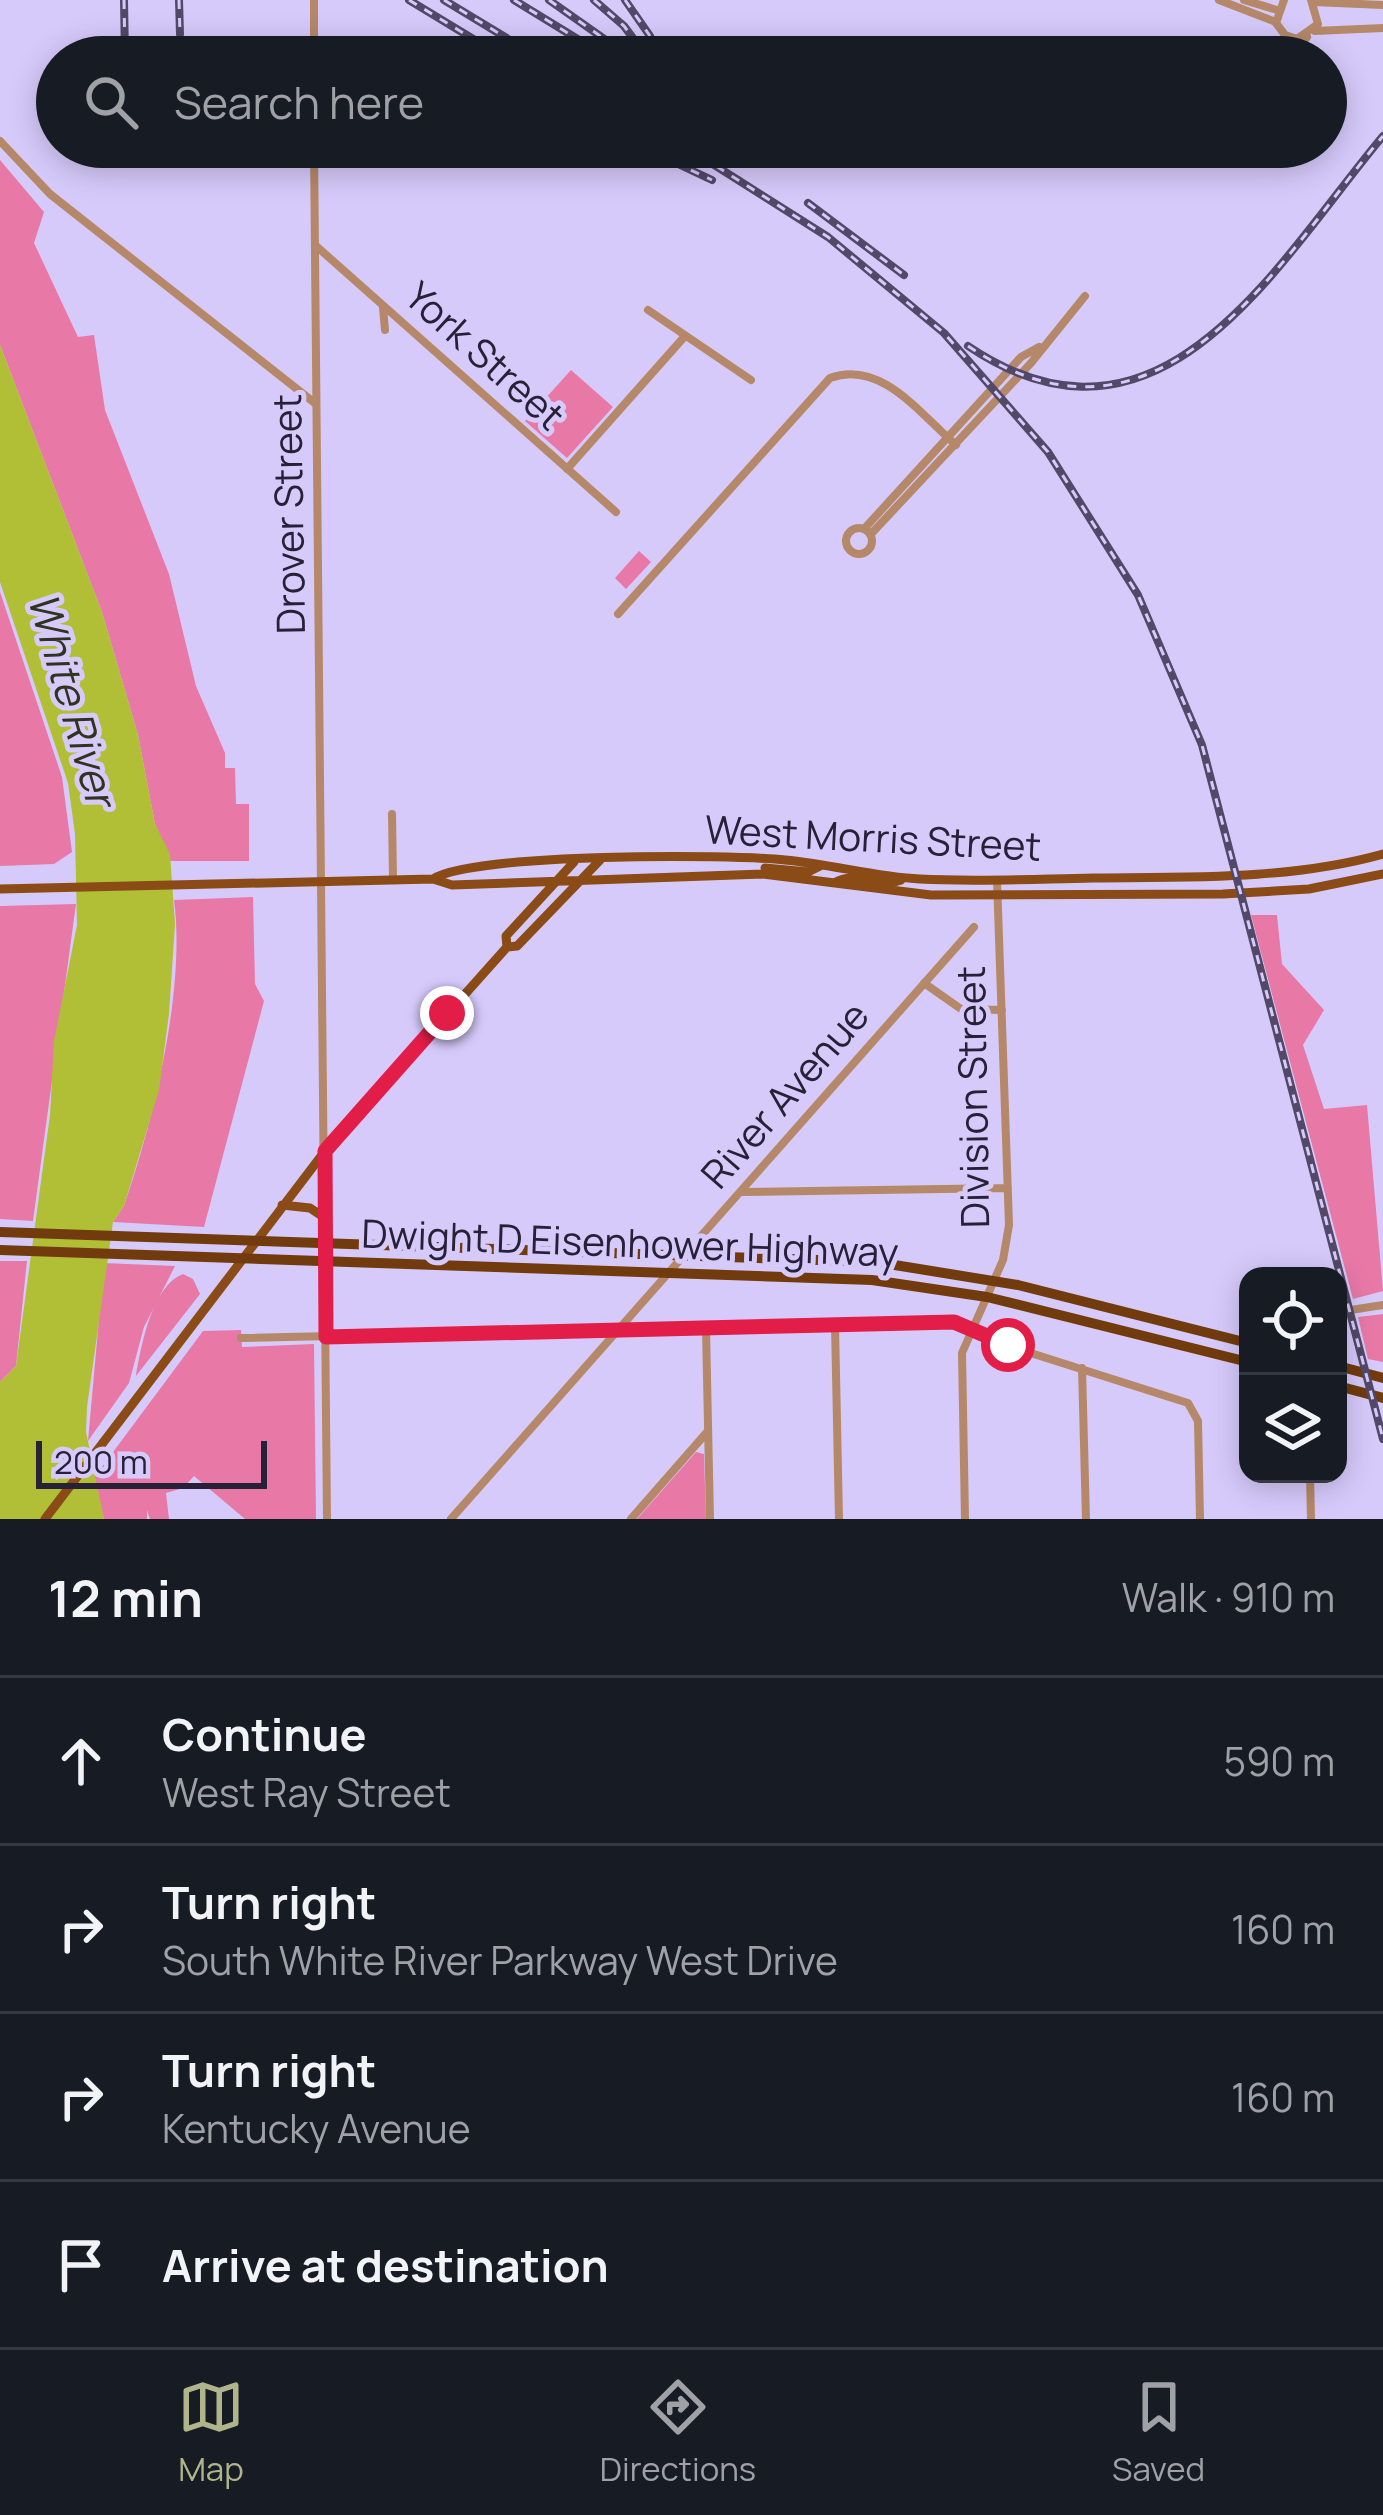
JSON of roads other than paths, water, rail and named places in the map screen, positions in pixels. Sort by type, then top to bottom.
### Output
[{"type":"highway","name":"Dwight D Eisenhower Highway","points":[[0,1232],[861,1261],[967,1274],[1239,1341]]},
{"type":"highway","name":"Dwight D Eisenhower Highway","points":[[0,1250],[872,1280],[1010,1302],[1239,1360]]},
{"type":"highway","points":[[1347,1368],[1383,1378]]},
{"type":"highway","points":[[1347,1389],[1383,1399]]},
{"type":"main road","name":"West Morris Street","points":[[433,879],[450,868],[744,858],[906,878],[997,880],[1280,872],[1383,854]]},
{"type":"main road","points":[[45,1519],[325,1151],[507,947],[518,946],[600,860]]},
{"type":"main road","points":[[507,947],[506,936],[575,861]]},
{"type":"main road","points":[[737,874],[758,868],[808,872],[822,865]]},
{"type":"main road","name":"West Morris Street","points":[[0,889],[393,879],[433,879],[452,885],[737,874],[931,895],[1281,892],[1383,874]]},
{"type":"main road","points":[[835,883],[845,878],[887,884],[906,878]]},
{"type":"main road","points":[[518,883],[532,906]]},
{"type":"main road","points":[[282,1205],[310,1208],[325,1218]]},
{"type":"street","points":[[314,0],[314,36]]},
{"type":"street","points":[[1220,0],[1276,22],[1287,36],[1383,28]]},
{"type":"street","points":[[1244,0],[1277,10]]},
{"type":"street","points":[[1276,22],[1284,0]]},
{"type":"street","points":[[1311,33],[1319,15],[1312,1],[1383,5]]},
{"type":"street","points":[[0,141],[50,194],[318,405]]},
{"type":"street","name":"Drover Street","points":[[314,168],[327,1519]]},
{"type":"street","name":"York Street","points":[[315,245],[616,512]]},
{"type":"street","points":[[867,531],[1085,296]]},
{"type":"street","points":[[383,306],[385,330]]},
{"type":"street","points":[[648,310],[751,380]]},
{"type":"street","points":[[567,469],[685,336]]},
{"type":"street","points":[[618,614],[820,384],[843,374],[864,374],[885,383],[952,442]]},
{"type":"street","points":[[392,814],[393,879]]},
{"type":"street","name":"Division Street","points":[[964,1519],[961,1364],[970,1328],[1006,1250],[997,880]]},
{"type":"street","name":"River Avenue","points":[[451,1519],[974,927]]},
{"type":"street","points":[[924,983],[961,1010],[1001,1010]]},
{"type":"street","points":[[740,1192],[1008,1188]]},
{"type":"street","points":[[1347,1311],[1383,1305]]},
{"type":"street","points":[[241,1338],[954,1322],[1082,1368],[1173,1394],[1193,1409],[1200,1519]]},
{"type":"street","points":[[835,1325],[839,1519]]},
{"type":"street","points":[[706,1328],[710,1519]]},
{"type":"street","points":[[1082,1368],[1086,1519]]},
{"type":"street","points":[[631,1519],[708,1431]]},
{"type":"street","points":[[1310,1483],[1311,1519]]},
{"type":"water","name":"White River","points":[[0,345],[102,612],[138,735],[155,824],[170,854],[175,924],[159,1090],[124,1206],[113,1222],[87,1407],[86,1432],[104,1519],[0,1519],[0,1382],[16,1366],[50,1115],[54,1041],[77,925],[75,834],[68,783],[0,582]]},
{"type":"railway","points":[[124,0],[125,36]]},
{"type":"railway","points":[[179,0],[180,34]]},
{"type":"railway","points":[[409,0],[468,36]]},
{"type":"railway","points":[[444,0],[503,36]]},
{"type":"railway","points":[[514,0],[573,36]]},
{"type":"railway","points":[[549,0],[600,36]]},
{"type":"railway","points":[[594,0],[631,36]]},
{"type":"railway","points":[[625,0],[650,36]]},
{"type":"railway","points":[[968,346],[1037,380],[1100,386],[1157,370],[1209,337],[1257,292],[1383,136]]},
{"type":"railway","points":[[687,168],[712,180]]},
{"type":"railway","points":[[719,168],[828,237],[944,333],[1048,452],[1138,595],[1202,745],[1383,1439]]},
{"type":"railway","points":[[808,203],[904,275]]}]
